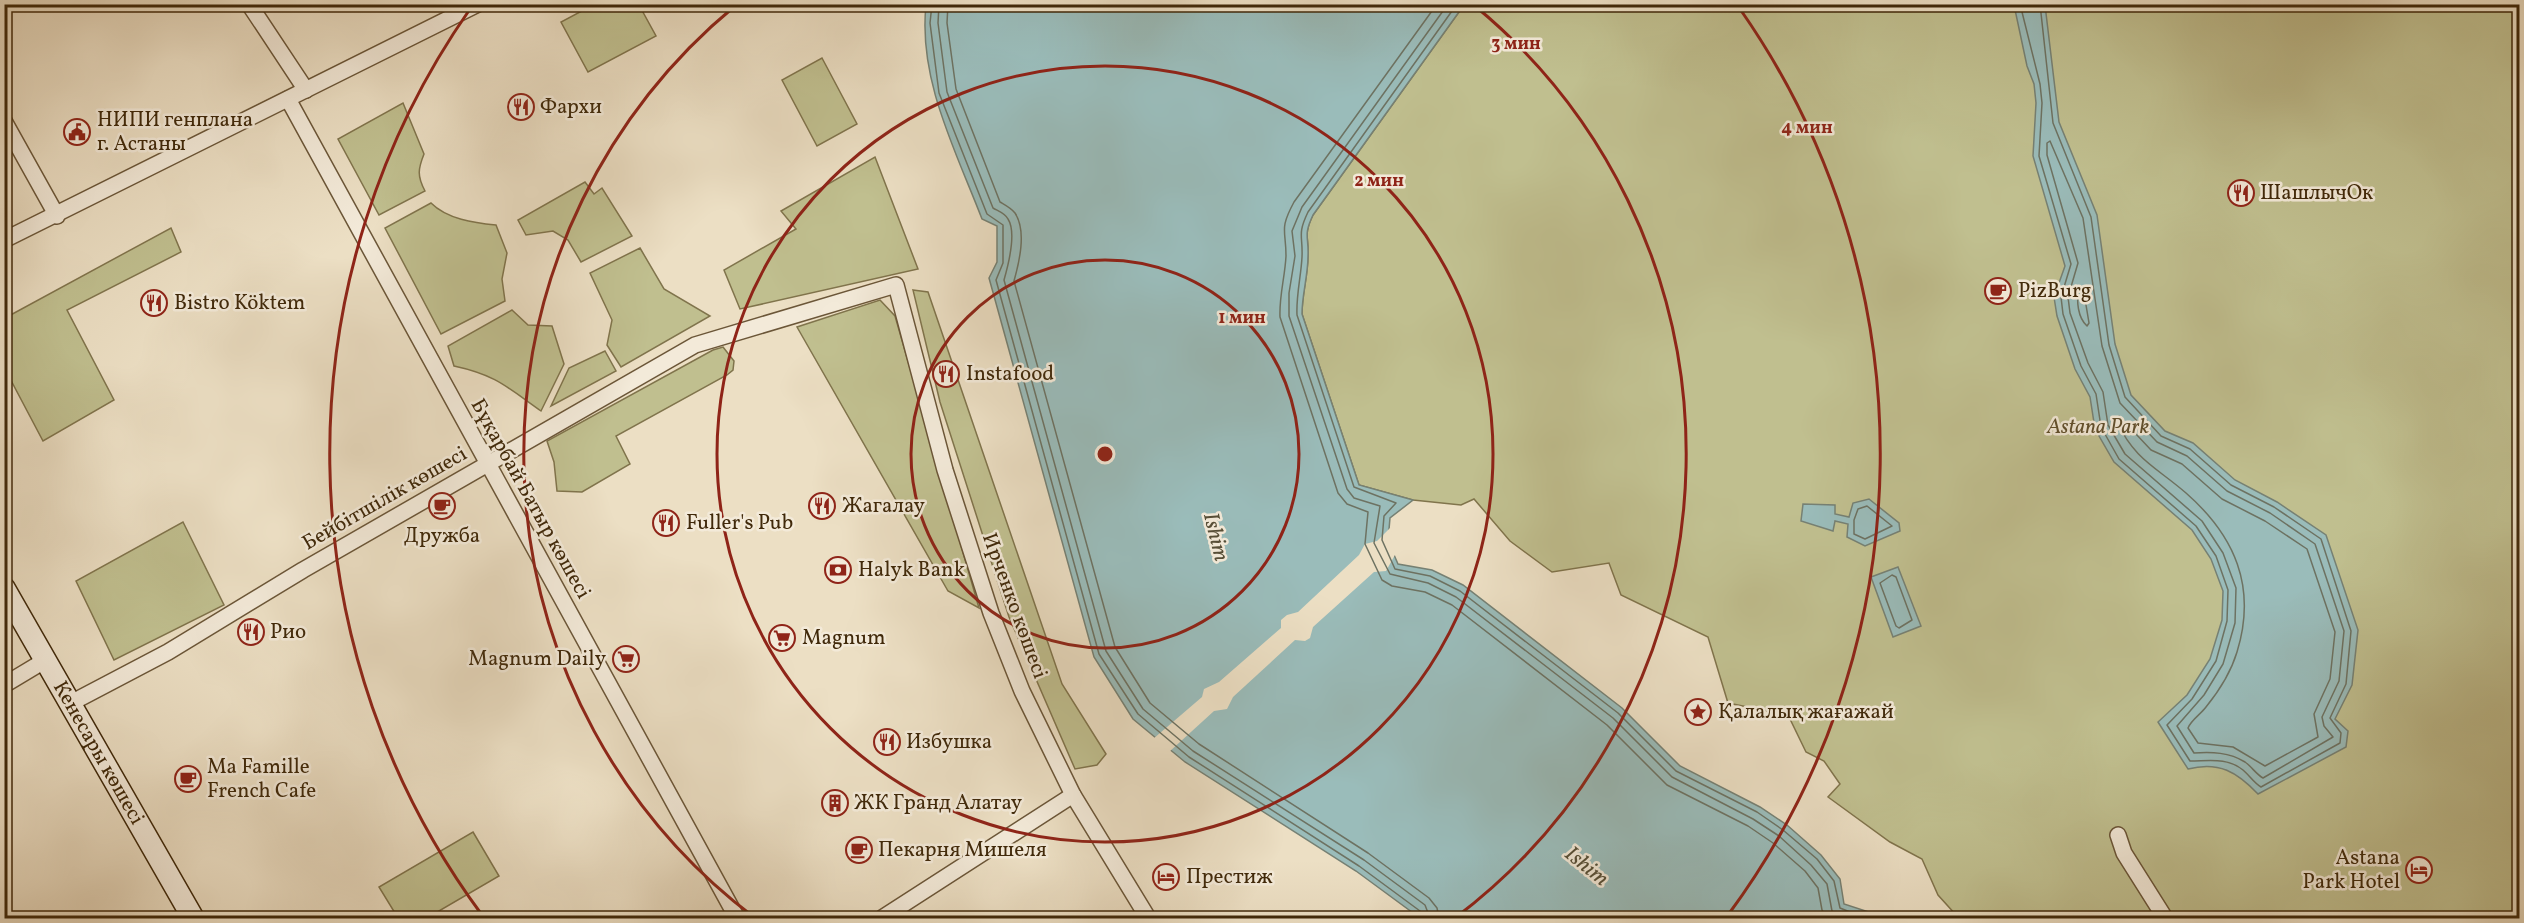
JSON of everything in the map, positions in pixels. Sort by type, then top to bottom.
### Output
[{"type":"main road","name":"Кенесары көшесі","points":[[4,588],[192,918]]},
{"type":"street","points":[[249,4],[306,90]]},
{"type":"street","points":[[4,240],[57,216],[478,4]]},
{"type":"street","name":"Бұқарбай Батыр көшесі","points":[[288,99],[486,465],[737,918]]},
{"type":"street","points":[[4,121],[57,216]]},
{"type":"street","name":"Бейбітшілік көшесі","points":[[69,704],[168,652],[303,570],[695,345],[897,285]]},
{"type":"street","name":"Ирченко көшесі","points":[[897,285],[945,470],[982,588],[1022,691],[1073,795],[1148,918]]},
{"type":"street","points":[[4,685],[44,661]]},
{"type":"street","points":[[882,918],[1073,795]]},
{"type":"street","points":[[2118,835],[2124,853],[2165,918]]},
{"type":"green space","points":[[593,5],[639,5],[656,36],[588,72],[561,22]]},
{"type":"green space","name":"Astana Park","points":[[1464,5],[2519,5],[2519,918],[1934,918],[1956,915],[1938,895],[1922,859],[1890,842],[1828,797],[1840,784],[1824,761],[1806,752],[1788,715],[1728,703],[1708,637],[1621,595],[1609,563],[1552,572],[1510,541],[1474,499],[1461,505],[1413,500],[1359,485],[1302,314],[1308,263],[1308,227],[1313,215]]},
{"type":"green space","points":[[822,58],[857,124],[817,146],[782,80]]},
{"type":"green space","points":[[403,103],[424,154],[419,173],[425,191],[379,215],[338,139]]},
{"type":"green space","points":[[875,157],[918,269],[740,309],[724,270],[796,229],[781,211]]},
{"type":"green space","points":[[585,182],[594,194],[602,188],[632,236],[581,262],[568,240],[553,231],[526,235],[518,220]]},
{"type":"green space","points":[[431,203],[453,216],[496,225],[507,253],[502,279],[505,301],[441,334],[385,228]]},
{"type":"green space","points":[[171,228],[181,252],[67,310],[114,400],[43,441],[5,369],[5,318]]},
{"type":"green space","points":[[640,248],[664,289],[710,316],[621,367],[607,345],[612,320],[590,273]]},
{"type":"green space","points":[[913,290],[928,292],[1062,684],[1106,754],[1097,765],[1075,769],[1009,617],[940,402]]},
{"type":"green space","points":[[880,300],[895,316],[979,608],[948,591],[797,327]]},
{"type":"green space","points":[[512,310],[528,325],[552,326],[564,364],[541,411],[491,378],[454,366],[448,346]]},
{"type":"green space","points":[[723,347],[734,361],[733,370],[727,375],[616,436],[630,464],[582,492],[557,491],[554,462],[547,441],[713,350]]},
{"type":"green space","points":[[605,351],[616,371],[551,406],[569,368]]},
{"type":"green space","points":[[183,522],[224,605],[114,660],[76,581]]},
{"type":"green space","points":[[473,832],[499,876],[427,918],[398,918],[379,887]]},
{"type":"water","name":"Ishim","points":[[926,5],[1464,5],[1313,215],[1308,227],[1308,263],[1302,314],[1359,485],[1413,500],[1390,518],[1388,541],[1398,564],[1432,570],[1463,585],[1622,708],[1680,766],[1760,807],[1787,825],[1821,855],[1840,879],[1844,904],[1887,918],[1420,918],[1356,871],[1185,762],[1133,719],[1094,657],[989,278],[997,262],[997,226],[982,219],[941,115],[933,88],[925,33]]},
{"type":"water","points":[[2014,5],[2045,5],[2059,122],[2097,215],[2115,344],[2131,395],[2165,431],[2193,443],[2235,480],[2277,502],[2326,535],[2358,630],[2352,685],[2335,719],[2348,731],[2346,747],[2258,794],[2243,780],[2227,770],[2209,766],[2188,769],[2158,722],[2187,695],[2210,659],[2222,620],[2223,591],[2211,559],[2192,530],[2114,462],[2095,429],[2090,397],[2075,369],[2057,316],[2054,297],[2065,266],[2033,156],[2036,103],[2034,84],[2027,66]]},
{"type":"water","points":[[1869,499],[1899,523],[1900,531],[1865,546],[1847,537],[1848,524],[1835,521],[1833,531],[1801,521],[1803,504],[1835,505],[1835,514],[1849,517],[1853,503]]},
{"type":"water","points":[[1898,567],[1921,626],[1893,637],[1871,577]]},
{"type":"pier","points":[[1392,526],[1391,540],[1396,553],[1386,571],[1374,572],[1313,627],[1310,638],[1305,641],[1295,640],[1233,697],[1227,709],[1214,711],[1169,752],[1153,739],[1202,697],[1204,689],[1219,682],[1281,628],[1281,620],[1287,615],[1298,612],[1359,555],[1365,544],[1377,541]]},
{"type":"place","name":"Фархи","points":[[521,107]]},
{"type":"place","name":"НИПИ генплана г. Астаны","points":[[77,132]]},
{"type":"place","name":"ШашлычОк","points":[[2241,193]]},
{"type":"place","name":"PizBurg","points":[[1998,291]]},
{"type":"place","name":"Bistro Köktem","points":[[154,303]]},
{"type":"place","name":"Instafood","points":[[946,374]]},
{"type":"place","name":"Дружба","points":[[442,506]]},
{"type":"place","name":"Жагалау","points":[[822,506]]},
{"type":"place","name":"Fuller's Pub","points":[[666,523]]},
{"type":"place","name":"Halyk Bank","points":[[838,570]]},
{"type":"place","name":"Рио","points":[[251,632]]},
{"type":"place","name":"Magnum","points":[[782,638]]},
{"type":"place","name":"Magnum Daily","points":[[626,659]]},
{"type":"place","name":"Қалалық жағажай","points":[[1698,712]]},
{"type":"place","name":"Избушка","points":[[887,742]]},
{"type":"place","name":"Ma Famille French Cafe","points":[[188,779]]},
{"type":"place","name":"ЖК Гранд Алатау","points":[[835,803]]},
{"type":"place","name":"Пекарня Мишеля","points":[[859,850]]},
{"type":"place","name":"Astana Park Hotel","points":[[2419,870]]},
{"type":"place","name":"Престиж","points":[[1166,877]]}]
